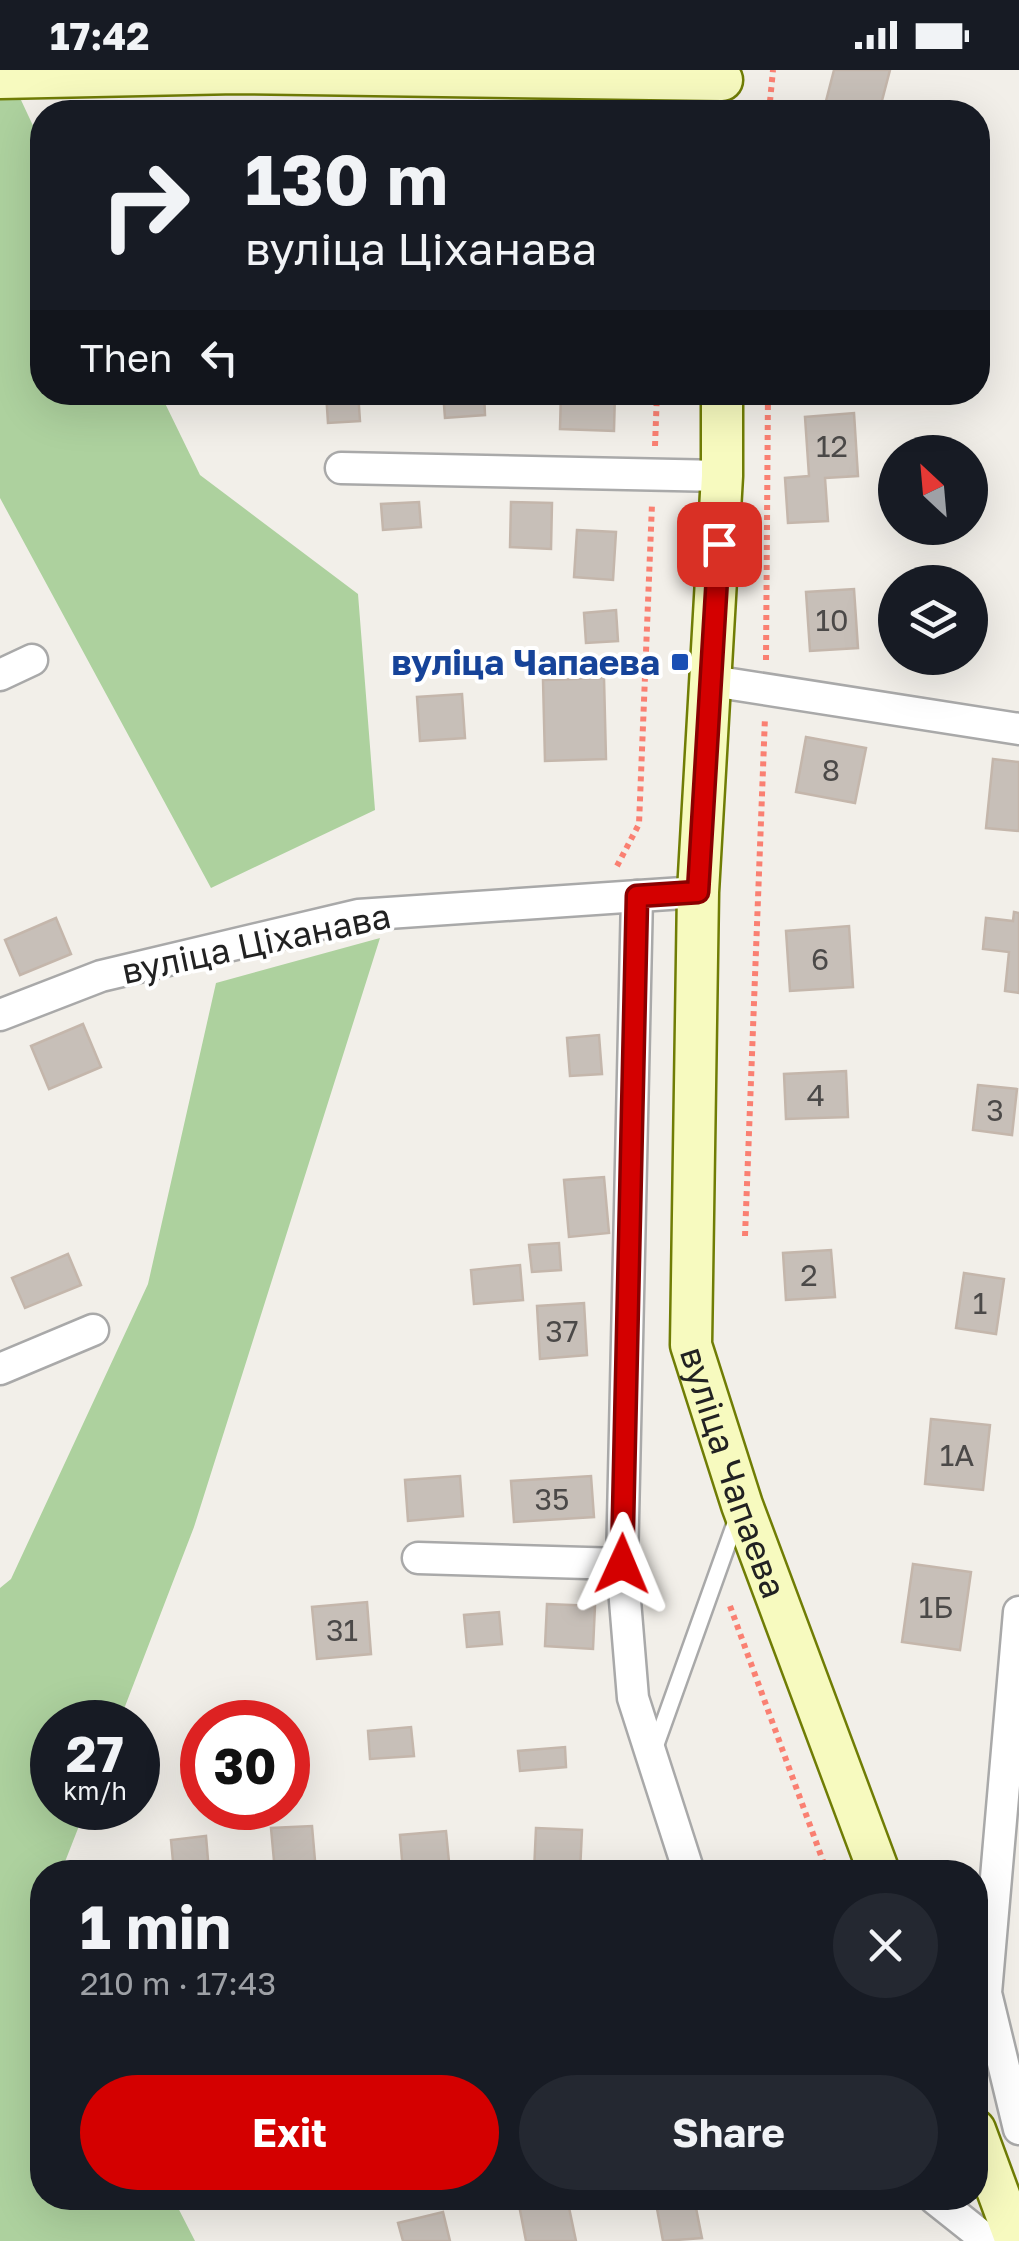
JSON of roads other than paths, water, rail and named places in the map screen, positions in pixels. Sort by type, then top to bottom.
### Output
[{"type":"street","points":[[0,78],[237,72],[722,88]]},
{"type":"street","name":"вуліца Чапаева","points":[[722,405],[712,681],[698,892],[692,1345],[742,1505],[875,1860]]},
{"type":"street","points":[[341,468],[722,476]]},
{"type":"street","points":[[0,675],[32,660]]},
{"type":"street","points":[[712,681],[1019,729]]},
{"type":"street","name":"вуліца Ціханава","points":[[0,1015],[101,976],[358,914],[698,892]]},
{"type":"street","points":[[637,896],[622,1564],[632,1698],[685,1860]]},
{"type":"street","points":[[0,1369],[93,1330]]},
{"type":"street","points":[[418,1558],[622,1564]]},
{"type":"street","points":[[988,1970],[1019,1612]]},
{"type":"street","points":[[988,2001],[1019,2129]]},
{"type":"street","points":[[988,2165],[1016,2241]]},
{"type":"street","points":[[949,2210],[988,2241]]},
{"type":"lane","points":[[652,1757],[742,1505]]},
{"type":"place","name":"вуліца Чапаева","points":[[680,662]]}]
